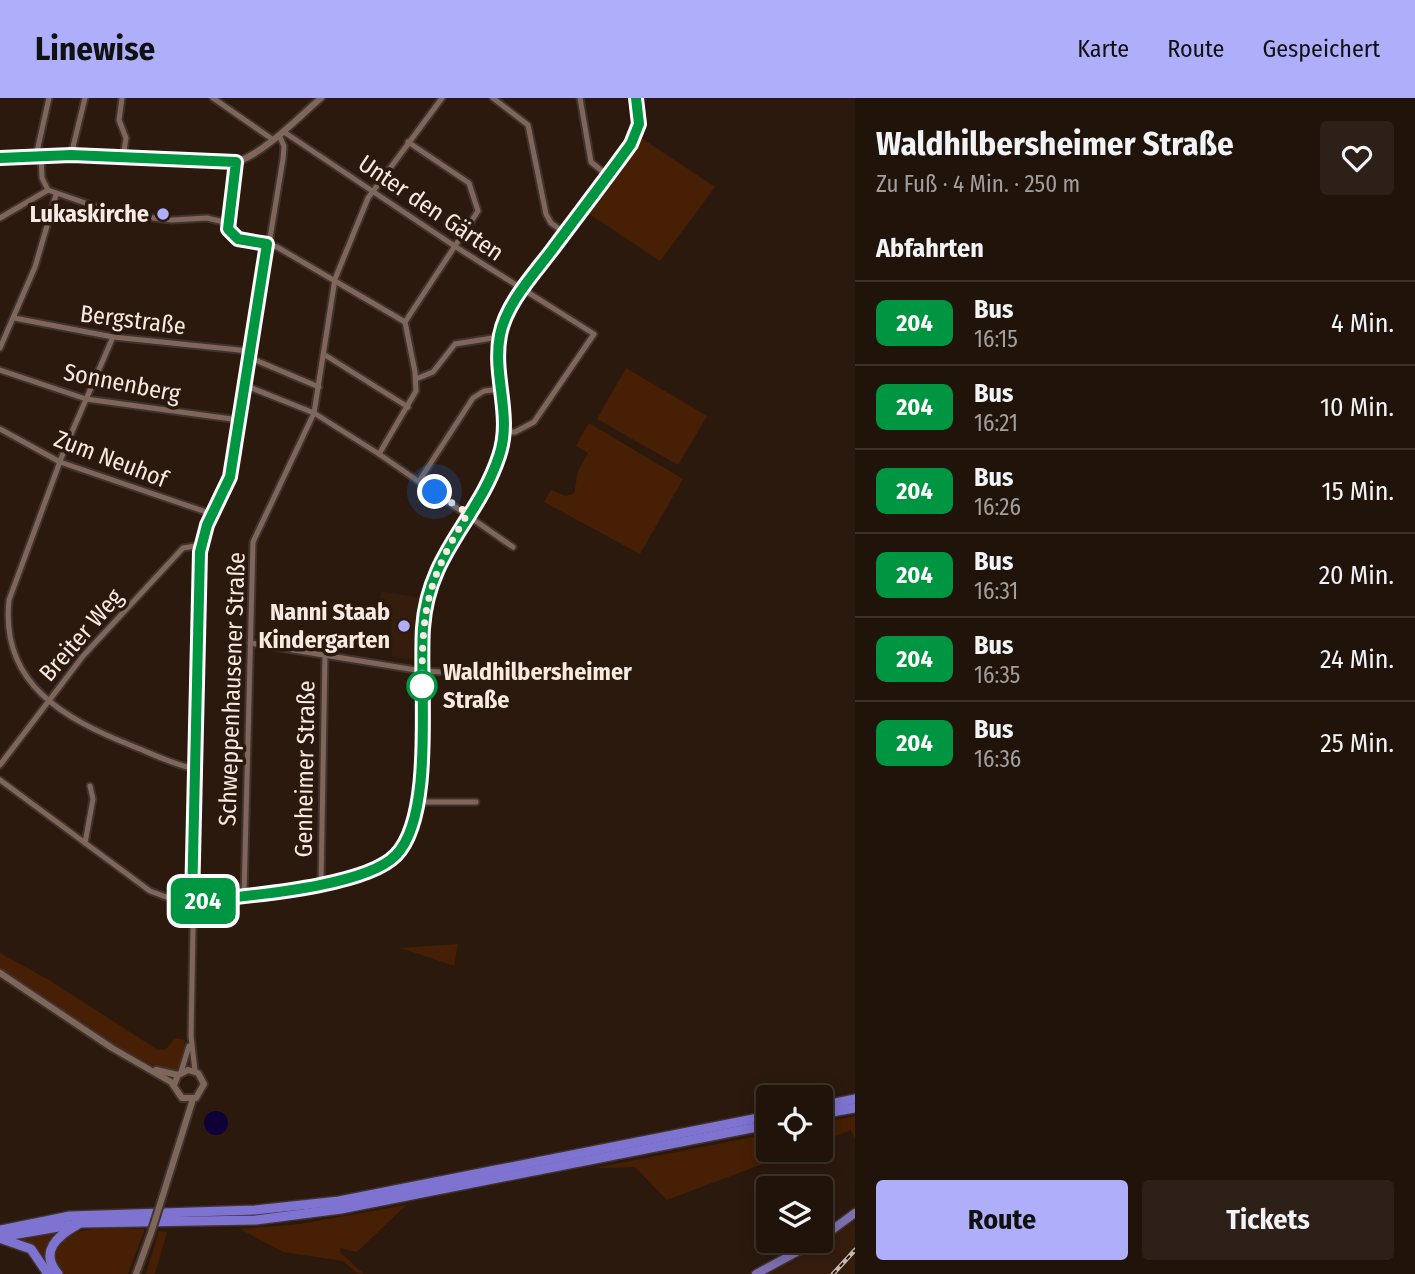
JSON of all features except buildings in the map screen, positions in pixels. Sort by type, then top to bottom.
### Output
[{"type":"highway","points":[[833,1104],[855,1099]]},
{"type":"highway","points":[[833,1112],[855,1108]]},
{"type":"highway","points":[[0,1230],[70,1216],[255,1210],[339,1201],[756,1118]]},
{"type":"highway","points":[[0,1238],[82,1223],[256,1220],[341,1209],[756,1127]]},
{"type":"highway","points":[[58,1274],[50,1259],[53,1243],[61,1234],[82,1223]]},
{"type":"highway","points":[[0,1238],[27,1247],[48,1274]]},
{"type":"main road","points":[[833,1229],[855,1213]]},
{"type":"main road","points":[[756,1274],[771,1271],[798,1253]]},
{"type":"street","points":[[49,98],[39,156],[42,178],[48,190],[98,210],[137,217],[172,220],[207,218],[228,223]]},
{"type":"street","points":[[71,155],[85,98]]},
{"type":"street","points":[[122,98],[119,120],[126,138],[123,158]]},
{"type":"street","points":[[214,98],[272,139]]},
{"type":"street","points":[[0,158],[71,155],[236,162],[253,155],[282,134],[321,98]]},
{"type":"street","name":"Schweppenhausener Straße","points":[[244,896],[253,542],[314,413],[335,279],[368,198],[442,98]]},
{"type":"street","points":[[492,98],[528,125],[546,214],[551,223],[565,233]]},
{"type":"street","points":[[580,98],[591,162],[608,176]]},
{"type":"street","points":[[0,780],[150,891],[174,900],[192,902],[321,884],[357,877],[385,866],[410,837],[419,802],[423,630],[429,591],[441,560],[496,465],[504,432],[499,337],[506,318],[523,289],[636,136],[639,119],[636,98]]},
{"type":"street","points":[[182,1098],[193,1099],[201,1094],[204,1084],[195,1071],[191,1036],[201,545],[230,477],[248,354],[284,149],[282,134]]},
{"type":"street","name":"Unter den Gärten","points":[[282,134],[594,334],[534,422],[514,432],[504,432]]},
{"type":"street","points":[[379,454],[415,394],[416,379],[405,323],[478,211],[472,187],[408,142]]},
{"type":"street","points":[[236,162],[228,223],[229,231],[235,238],[267,244],[335,279],[405,323]]},
{"type":"street","points":[[0,218],[48,190]]},
{"type":"street","points":[[0,348],[41,249],[56,195]]},
{"type":"street","name":"Bergstraße","points":[[14,318],[113,337],[248,354],[319,387]]},
{"type":"street","points":[[113,337],[60,462],[4,619],[8,656],[16,672],[45,703],[82,725],[196,769]]},
{"type":"street","points":[[416,379],[433,372],[455,344],[499,337]]},
{"type":"street","points":[[325,355],[408,407]]},
{"type":"street","name":"Sonnenberg","points":[[0,370],[86,399],[239,420]]},
{"type":"street","points":[[244,384],[314,413],[468,513],[513,547]]},
{"type":"street","points":[[419,481],[473,398],[484,391],[502,389]]},
{"type":"street","points":[[0,440],[2,430]]},
{"type":"street","name":"Zum Neuhof","points":[[2,430],[60,462],[212,514]]},
{"type":"street","name":"Breiter Weg","points":[[0,765],[83,656],[183,548],[201,545]]},
{"type":"street","points":[[250,643],[422,671],[479,674]]},
{"type":"street","name":"Genheimer Straße","points":[[321,884],[325,656]]},
{"type":"street","points":[[85,842],[93,799],[90,786]]},
{"type":"street","points":[[419,802],[475,802]]},
{"type":"street","points":[[0,973],[174,1085],[182,1098],[184,1126]]},
{"type":"street","points":[[174,1085],[187,1063],[191,1036]]},
{"type":"street","points":[[139,1064],[180,1073],[195,1071]]},
{"type":"street","points":[[134,1274],[143,1257],[193,1099]]},
{"type":"shaded area","points":[[643,139],[715,187],[660,261],[588,213]]},
{"type":"shaded area","points":[[626,368],[707,416],[678,465],[597,419]]},
{"type":"shaded area","points":[[589,423],[683,479],[640,554],[544,502],[551,490],[566,496],[574,494],[578,471],[588,453],[576,446]]},
{"type":"shaded area","name":"Nanni Staab Kindergarten","points":[[381,591],[421,598],[414,659],[392,657],[391,621],[377,618]]},
{"type":"shaded area","points":[[458,944],[454,966],[401,948]]},
{"type":"shaded area","points":[[0,953],[49,980],[158,1050],[166,1049],[175,1038],[185,1040],[180,1067],[176,1071],[160,1068],[115,1044],[0,968]]},
{"type":"shaded area","points":[[216,1111],[224,1115],[228,1123],[224,1131],[216,1135],[208,1131],[204,1123],[208,1115]]},
{"type":"shaded area","points":[[855,1116],[855,1139],[851,1130],[833,1137],[833,1121]]},
{"type":"shaded area","points":[[756,1136],[756,1162],[768,1162],[667,1200],[635,1167],[595,1168]]},
{"type":"shaded area","points":[[406,1205],[357,1252],[340,1248],[340,1252],[364,1274],[357,1273],[343,1261],[283,1252],[240,1229],[300,1224]]},
{"type":"shaded area","points":[[855,1208],[855,1274],[746,1274],[794,1253],[833,1253],[833,1224]]},
{"type":"shaded area","points":[[109,1228],[145,1229],[128,1274],[65,1274],[56,1266],[56,1245],[75,1233]]},
{"type":"shaded area","points":[[58,1230],[47,1248],[47,1266],[38,1250],[16,1237]]},
{"type":"shaded area","points":[[159,1231],[167,1232],[155,1274],[146,1274]]},
{"type":"railway","points":[[833,1274],[855,1250]]},
{"type":"bus line","name":"204","points":[[0,158],[71,155],[209,163],[236,162],[237,172],[228,229],[232,236],[238,239],[267,244],[230,477],[223,497],[207,525],[200,552],[192,902],[343,880],[373,872],[395,857],[410,837],[419,802],[423,630],[427,600],[433,576],[441,560],[499,457],[505,421],[498,359],[501,329],[516,299],[636,136],[639,124],[636,98]]},
{"type":"place","name":"Lukaskirche","points":[[163,214]]},
{"type":"place","name":"Nanni Staab Kindergarten","points":[[404,626]]},
{"type":"place","name":"Waldhilbersheimer Straße","points":[[422,686]]},
{"type":"route","points":[[422,686],[423,630],[429,591],[441,560],[468,513],[435,492]]}]
